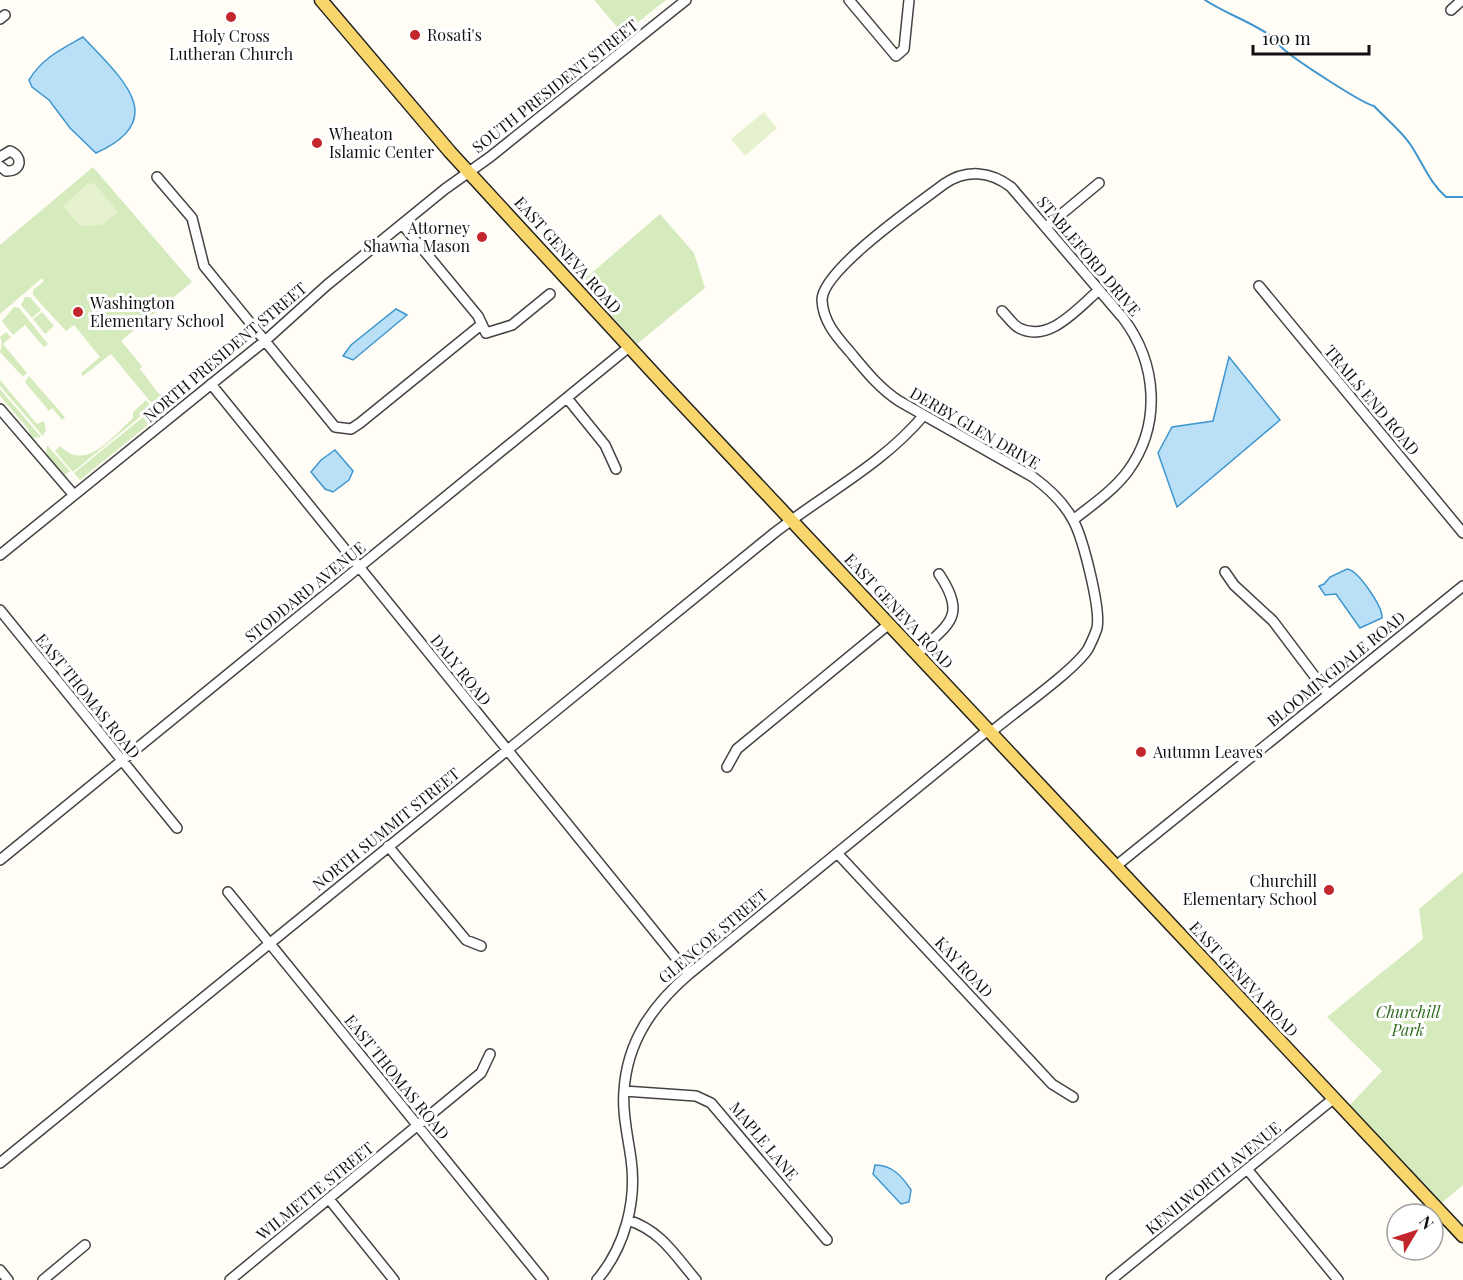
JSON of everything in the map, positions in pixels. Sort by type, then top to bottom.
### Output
[{"type":"main road","name":"EAST GENEVA ROAD","points":[[321,0],[469,172],[629,347],[1463,1236]]},
{"type":"street","name":"SOUTH PRESIDENT STREET","points":[[469,172],[686,0]]},
{"type":"street","points":[[849,0],[896,56],[904,49],[909,0]]},
{"type":"street","points":[[1451,10],[1461,0]]},
{"type":"street","points":[[0,157],[10,151],[17,154],[20,161],[12,171],[0,167]]},
{"type":"street","name":"NORTH PRESIDENT STREET","points":[[0,555],[266,340],[402,224],[469,172]]},
{"type":"street","name":"STABLEFORD DRIVE","points":[[822,302],[829,280],[839,269],[954,178],[979,172],[1001,180],[1016,192],[1129,326],[1141,347],[1149,373],[1152,411],[1142,446],[1128,471],[1112,488],[1073,520]]},
{"type":"street","points":[[157,177],[192,218],[204,266],[335,427],[351,429],[482,324]]},
{"type":"street","points":[[1046,227],[1098,183]]},
{"type":"street","points":[[402,224],[482,324],[486,333],[512,325],[550,294]]},
{"type":"street","name":"TRAILS END ROAD","points":[[1259,286],[1463,533]]},
{"type":"street","points":[[1002,312],[1018,328],[1043,331],[1056,326],[1099,290]]},
{"type":"street","name":"DERBY GLEN DRIVE","points":[[822,302],[828,323],[835,334],[874,380],[891,395],[1033,477],[1056,497],[1073,520],[1085,556],[1095,602],[1097,627]]},
{"type":"street","name":"STODDARD AVENUE","points":[[0,860],[629,347]]},
{"type":"street","name":"DALY ROAD","points":[[211,384],[689,974]]},
{"type":"street","points":[[567,398],[608,448],[616,469]]},
{"type":"street","points":[[0,410],[73,494]]},
{"type":"street","name":"NORTH SUMMIT STREET","points":[[0,1163],[791,520],[868,468],[900,443],[924,415]]},
{"type":"street","points":[[1225,572],[1234,585],[1273,621],[1328,694]]},
{"type":"street","points":[[917,654],[949,624],[954,610],[952,593],[939,574]]},
{"type":"street","name":"BLOOMINGDALE ROAD","points":[[1116,866],[1463,586]]},
{"type":"street","name":"EAST THOMAS ROAD","points":[[0,610],[177,828]]},
{"type":"street","points":[[727,767],[737,749],[889,624]]},
{"type":"street","name":"GLENCOE STREET","points":[[597,1280],[614,1255],[628,1220],[633,1176],[625,1128],[624,1091],[629,1060],[642,1027],[665,995],[837,853],[1078,660],[1088,648],[1097,627]]},
{"type":"street","points":[[388,846],[466,940],[482,946]]},
{"type":"street","name":"KAY ROAD","points":[[837,853],[1052,1084],[1073,1097]]},
{"type":"street","name":"EAST THOMAS ROAD","points":[[228,892],[543,1280]]},
{"type":"street","name":"WILMETTE STREET","points":[[230,1280],[242,1276],[328,1199],[482,1073],[490,1054]]},
{"type":"street","name":"MAPLE LANE","points":[[624,1091],[696,1096],[711,1103],[827,1240]]},
{"type":"street","name":"KENILWORTH AVENUE","points":[[1112,1280],[1333,1099]]},
{"type":"street","points":[[1247,1169],[1338,1280]]},
{"type":"street","points":[[328,1199],[394,1280]]},
{"type":"street","points":[[628,1220],[644,1225],[658,1234],[696,1280]]},
{"type":"street","points":[[43,1280],[85,1245]]},
{"type":"street","points":[[0,1270],[8,1280]]},
{"type":"green space","points":[[594,0],[666,0],[623,34]]},
{"type":"green space","points":[[764,112],[777,128],[745,156],[731,139]]},
{"type":"green space","points":[[93,167],[192,282],[121,341],[142,366],[140,369],[159,394],[167,396],[154,406],[111,354],[83,376],[81,373],[100,357],[74,325],[66,331],[33,295],[33,290],[44,281],[42,278],[0,314],[0,245]]},
{"type":"green space","points":[[88,183],[95,184],[118,212],[102,225],[80,226],[63,206]]},
{"type":"green space","points":[[660,214],[694,253],[705,288],[637,344],[581,282]]},
{"type":"green space","points":[[25,297],[30,297],[41,310],[32,318],[21,305]]},
{"type":"green space","points":[[14,307],[19,308],[48,344],[44,347],[25,325],[13,335],[2,321]]},
{"type":"green space","points":[[42,312],[54,326],[45,334],[33,319]]},
{"type":"green space","points":[[6,332],[11,337],[3,344],[27,373],[23,377],[0,352],[2,342],[0,337]]},
{"type":"green space","points":[[29,376],[65,417],[62,420],[52,408],[49,411],[25,382]]},
{"type":"green space","points":[[0,380],[37,424],[44,421],[46,430],[43,436],[0,386]]},
{"type":"green space","points":[[0,389],[41,437],[31,438],[28,429],[0,396]]},
{"type":"green space","points":[[146,400],[152,407],[73,472],[55,451],[60,446],[80,456],[99,449],[133,418],[133,412]]},
{"type":"green space","points":[[153,409],[159,416],[80,480],[74,473]]},
{"type":"green space","points":[[47,445],[70,471],[64,476],[46,456]]},
{"type":"green space","name":"Churchill Park","points":[[1463,872],[1463,1185],[1443,1202],[1436,1202],[1349,1106],[1382,1071],[1327,1017],[1423,939],[1419,909]]},
{"type":"water","points":[[83,37],[123,82],[132,97],[135,112],[131,126],[119,140],[96,153],[70,128],[49,100],[32,87],[29,80],[46,60]]},
{"type":"water","points":[[396,309],[407,315],[353,360],[343,356],[351,345]]},
{"type":"water","points":[[1229,357],[1280,420],[1177,507],[1158,453],[1172,427],[1213,421]]},
{"type":"water","points":[[335,450],[353,471],[349,480],[333,492],[325,489],[311,472],[321,460]]},
{"type":"water","points":[[1347,569],[1363,582],[1381,613],[1382,618],[1360,628],[1336,594],[1325,595],[1319,586],[1330,577]]},
{"type":"water","points":[[875,1165],[887,1167],[900,1176],[911,1190],[909,1202],[901,1204],[873,1174]]},
{"type":"waterway","points":[[1205,0],[1271,36],[1304,64],[1345,91],[1374,106],[1408,141],[1440,192],[1446,197],[1463,197]]},
{"type":"place","name":"Holy Cross Lutheran Church","points":[[231,17]]},
{"type":"place","name":"Rosati's","points":[[415,35]]},
{"type":"place","name":"Wheaton Islamic Center","points":[[317,143]]},
{"type":"place","name":"Attorney Shawna Mason","points":[[482,237]]},
{"type":"place","name":"Washington Elementary School","points":[[78,312]]},
{"type":"place","name":"Autumn Leaves","points":[[1141,752]]},
{"type":"place","name":"Churchill Elementary School","points":[[1329,890]]}]
